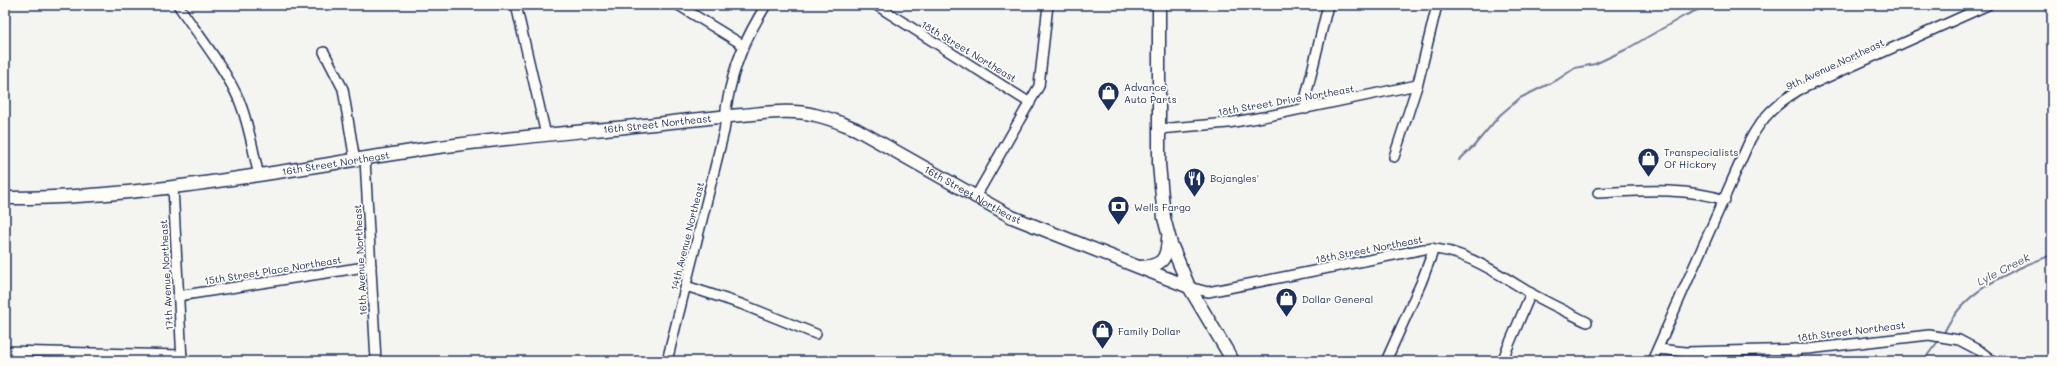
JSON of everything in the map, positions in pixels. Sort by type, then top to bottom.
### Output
[{"type":"main road","points":[[1159,5],[1160,194],[1168,235],[1189,287],[1233,361]]},
{"type":"main road","name":"16th Street Northeast","points":[[5,198],[72,197],[173,187],[259,176],[457,145],[726,117],[792,112],[815,114],[833,119],[873,138],[975,198],[1038,228],[1189,287]]},
{"type":"main road","points":[[1139,267],[1154,266],[1161,262],[1166,254],[1168,235]]},
{"type":"street","points":[[178,5],[224,74],[239,100],[245,118],[259,176]]},
{"type":"street","points":[[516,5],[546,135]]},
{"type":"street","points":[[678,5],[743,45]]},
{"type":"street","name":"14th Avenue Northeast","points":[[667,361],[724,131],[731,83],[743,45],[766,5]]},
{"type":"street","name":"18th Street Northeast","points":[[876,5],[1030,102]]},
{"type":"street","points":[[975,198],[1030,102],[1041,78],[1048,5]]},
{"type":"street","points":[[1306,109],[1306,96],[1328,5]]},
{"type":"street","points":[[1394,158],[1417,85],[1437,5]]},
{"type":"street","name":"9th Avenue Northeast","points":[[1652,361],[1755,132],[1768,112],[1799,90],[1988,5]]},
{"type":"street","name":"16th Avenue Northeast","points":[[324,52],[337,74],[343,89],[360,160],[371,266],[376,361]]},
{"type":"street","name":"18th Street Drive Northeast","points":[[1159,129],[1230,122],[1306,109],[1417,85]]},
{"type":"street","name":"17th Avenue Northeast","points":[[173,187],[182,358]]},
{"type":"street","points":[[1598,193],[1678,190],[1695,192],[1725,200]]},
{"type":"street","points":[[1386,361],[1421,283],[1432,254],[1432,248]]},
{"type":"street","name":"18th Street Northeast","points":[[1189,287],[1208,292],[1432,248],[1443,250],[1478,264],[1587,322]]},
{"type":"street","name":"15th Street Place Northeast","points":[[178,296],[371,266]]},
{"type":"street","points":[[686,286],[741,304],[816,334]]},
{"type":"street","points":[[1502,361],[1530,293]]},
{"type":"street","name":"18th Street Northeast","points":[[1658,349],[1686,352],[1796,349],[1929,335],[1959,340],[1980,351],[1993,361]]},
{"type":"street","points":[[1796,349],[1796,361]]},
{"type":"street","points":[[5,351],[182,358]]},
{"type":"waterway","points":[[1459,160],[1473,147],[1500,115],[1520,98],[1557,80],[1575,68],[1595,64],[1625,50],[1684,16],[1708,5]]},
{"type":"waterway","name":"Lyle Creek","points":[[1943,335],[1958,311],[1977,292],[2001,277],[2052,254]]},
{"type":"waterway","name":"Lyle Creek","points":[[1923,361],[1939,340]]},
{"type":"place","name":"Advance Auto Parts","points":[[1109,112]]},
{"type":"place","name":"Transpecialists Of Hickory","points":[[1649,178]]},
{"type":"place","name":"Bojangles'","points":[[1195,198]]},
{"type":"place","name":"Wells Fargo","points":[[1119,226]]},
{"type":"place","name":"Dollar General","points":[[1286,318]]},
{"type":"place","name":"Family Dollar","points":[[1103,350]]}]
